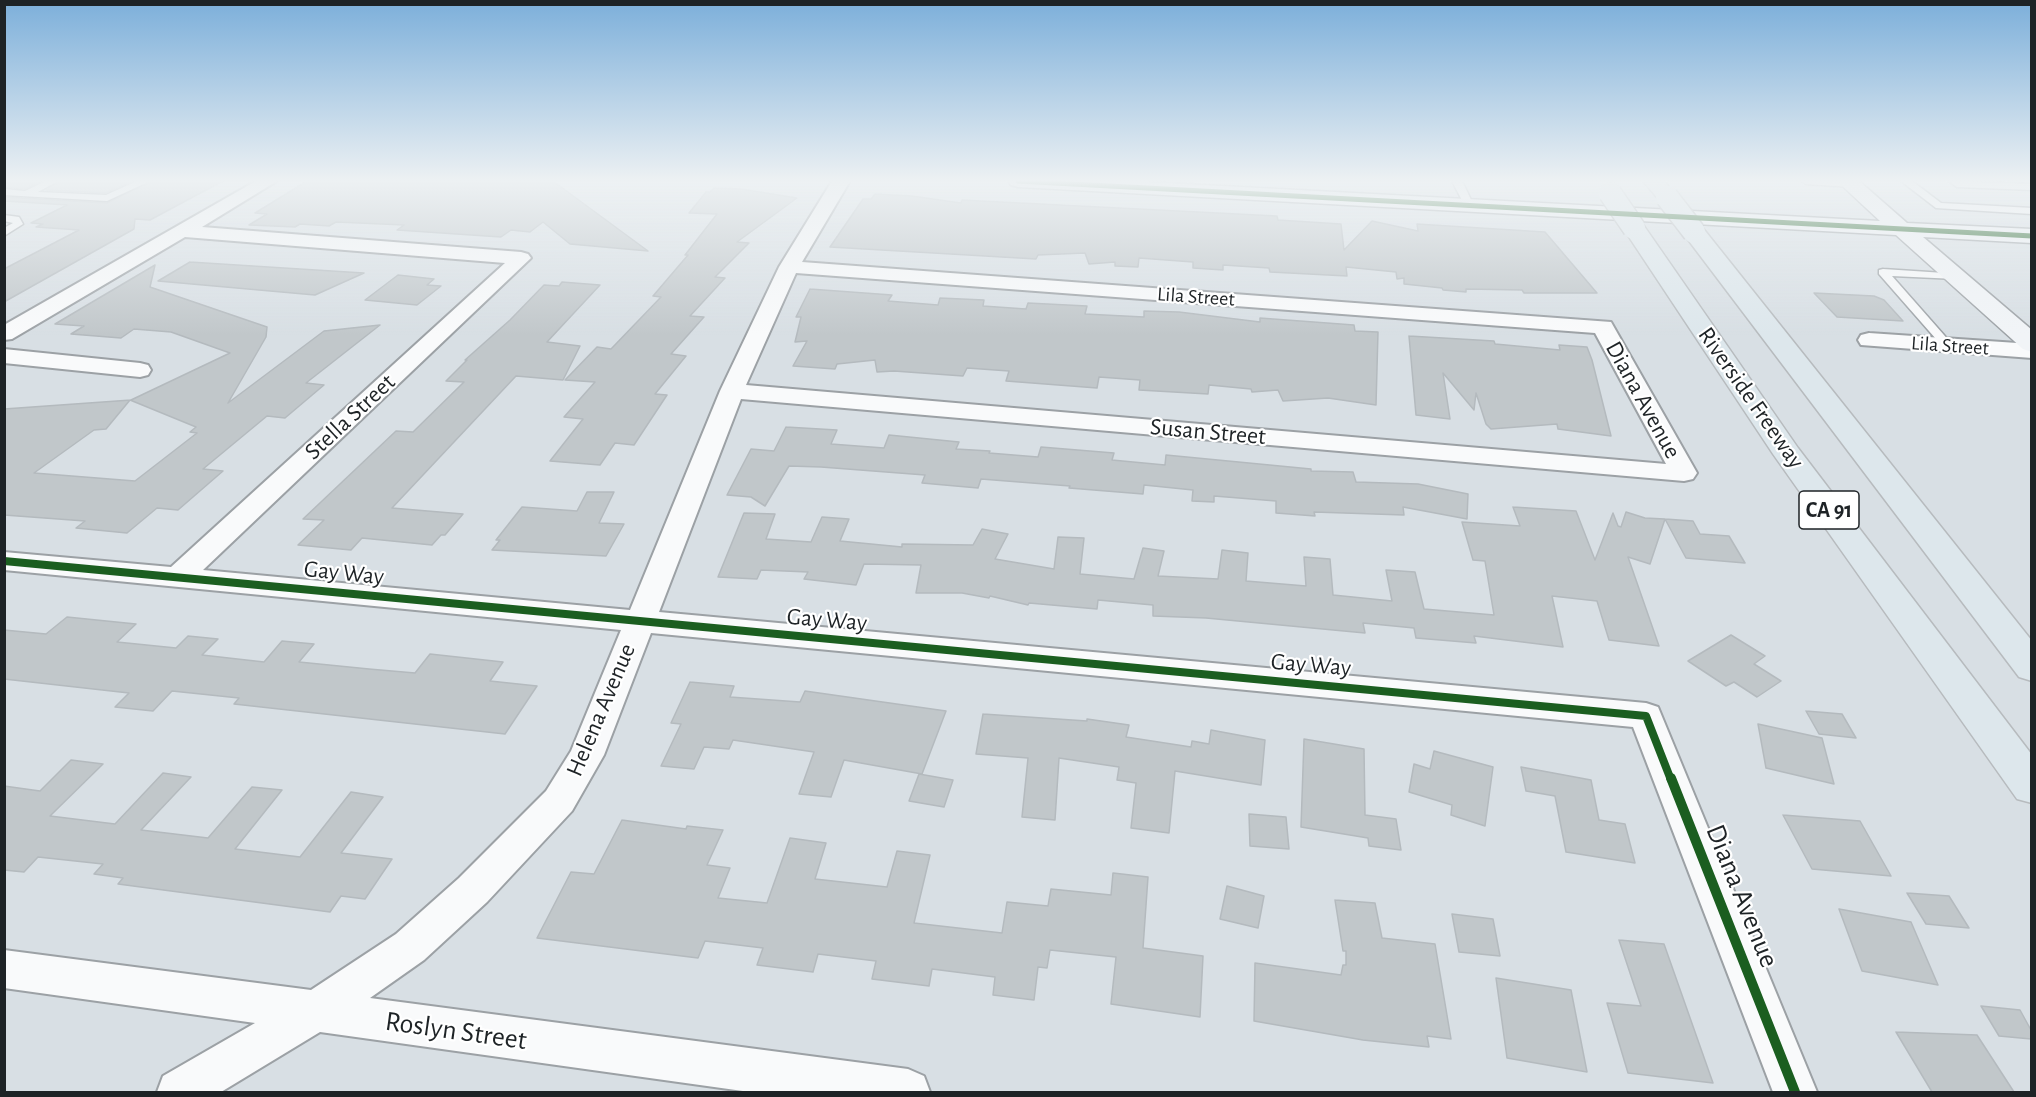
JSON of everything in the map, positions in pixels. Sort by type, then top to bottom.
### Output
[{"type":"highway","name":"Riverside Freeway","points":[[1637,232],[1788,454],[2031,787]]},
{"type":"highway","name":"CA 91","points":[[1694,232],[2031,668]]},
{"type":"street","points":[[4,334],[180,232]]},
{"type":"street","name":"Stella Street","points":[[178,577],[521,258],[197,232]]},
{"type":"street","name":"Helena Avenue","points":[[179,1092],[315,1012],[410,948],[473,890],[559,801],[587,755],[638,621],[732,391],[789,267],[810,232]]},
{"type":"street","points":[[1907,232],[2031,344]]},
{"type":"street","points":[[1961,232],[2031,236]]},
{"type":"street","name":"Lila Street","points":[[789,267],[1603,327]]},
{"type":"street","name":"Diana Avenue","points":[[1603,327],[1684,473]]},
{"type":"street","name":"Lila Street","points":[[1869,340],[2031,351]]},
{"type":"street","points":[[4,356],[140,370]]},
{"type":"street","name":"Susan Street","points":[[732,391],[1684,473]]},
{"type":"street","name":"Gay Way","points":[[4,561],[1646,716]]},
{"type":"street","name":"Diana Avenue","points":[[1646,716],[1795,1092]]},
{"type":"street","name":"Roslyn Street","points":[[4,969],[908,1092]]},
{"type":"lane","points":[[1947,345],[1883,272],[1956,276]]},
{"type":"building","points":[[75,232],[128,232],[4,302],[4,269]]},
{"type":"building","points":[[430,232],[508,232],[501,237]]},
{"type":"building","points":[[556,232],[622,232],[648,251],[570,244]]},
{"type":"building","points":[[703,232],[750,232],[737,242],[749,243],[715,277],[725,278],[690,316],[704,317],[671,354],[686,356],[655,394],[667,395],[634,445],[615,443],[600,465],[550,461],[583,419],[564,417],[595,382],[565,380],[597,347],[611,349],[661,297],[653,296],[688,255],[685,255]]},
{"type":"building","points":[[840,232],[1342,232],[1344,250],[1361,232],[1545,232],[1597,293],[1443,290],[1442,288],[1404,284],[1404,278],[1397,279],[1396,272],[1346,267],[1347,276],[1270,272],[1269,268],[1223,265],[1223,270],[1193,268],[1193,262],[1139,258],[1138,267],[1115,266],[1115,262],[1089,264],[1085,253],[1038,255],[1036,259],[830,247]]},
{"type":"building","points":[[190,262],[364,273],[315,295],[158,281]]},
{"type":"building","points":[[155,265],[150,287],[267,327],[266,337],[228,403],[324,331],[380,325],[306,383],[324,385],[285,418],[267,416],[203,469],[223,471],[178,510],[157,508],[127,533],[76,528],[85,521],[4,515],[4,409],[130,400],[230,353],[171,332],[134,329],[121,338],[71,334],[84,326],[55,324]],"holes":[[[130,400],[196,427],[190,432],[197,433],[135,481],[34,473],[94,430],[106,429]]]},
{"type":"building","points":[[398,275],[434,279],[427,285],[441,286],[417,305],[365,300]]},
{"type":"building","points":[[562,282],[600,285],[547,342],[580,346],[563,380],[516,376],[392,508],[463,514],[445,535],[441,535],[432,545],[362,538],[351,550],[298,545],[324,520],[303,519],[396,431],[413,432],[464,382],[446,381],[467,360],[465,360],[510,320],[544,285],[559,286]]},
{"type":"building","points":[[810,289],[892,295],[888,301],[938,305],[940,298],[984,300],[983,306],[1026,309],[1028,303],[1087,306],[1085,314],[1144,317],[1144,311],[1179,312],[1260,322],[1260,318],[1354,325],[1355,331],[1378,332],[1376,405],[1328,398],[1283,401],[1278,390],[1252,392],[1251,389],[1209,385],[1208,394],[1139,390],[1140,380],[1099,377],[1097,388],[1006,381],[1009,371],[967,368],[963,376],[877,372],[875,360],[837,364],[835,369],[793,366],[807,341],[795,342],[801,317],[796,317]]},
{"type":"building","points":[[1814,293],[1874,296],[1884,300],[1903,321],[1837,317]]},
{"type":"building","points":[[1409,336],[1494,341],[1495,344],[1560,350],[1559,345],[1587,347],[1611,436],[1558,429],[1557,424],[1491,429],[1486,424],[1476,393],[1474,410],[1443,373],[1450,419],[1416,415]]},
{"type":"building","points":[[786,427],[837,430],[831,444],[884,448],[889,435],[959,442],[956,449],[1038,457],[1041,447],[1114,453],[1112,460],[1165,465],[1166,455],[1311,469],[1311,471],[1353,472],[1356,482],[1418,484],[1468,494],[1467,519],[1403,507],[1404,515],[1314,512],[1315,516],[1276,513],[1276,501],[1214,496],[1214,502],[1192,501],[1193,490],[1144,485],[1143,494],[981,479],[978,488],[922,483],[925,475],[821,467],[789,466],[765,506],[751,497],[727,495],[751,449],[774,451]]},
{"type":"building","points":[[587,492],[614,492],[599,523],[624,524],[606,556],[492,550],[500,540],[496,540],[522,507],[577,511]]},
{"type":"building","points":[[1513,507],[1576,511],[1595,560],[1613,513],[1618,526],[1621,527],[1626,512],[1645,518],[1665,519],[1650,564],[1628,557],[1659,646],[1609,640],[1597,601],[1552,596],[1563,647],[1474,636],[1476,643],[1416,638],[1414,628],[1363,623],[1365,633],[1206,618],[1153,616],[1153,605],[1098,600],[1097,609],[1029,603],[1028,605],[990,596],[989,598],[962,593],[916,593],[921,565],[864,564],[856,585],[804,579],[808,572],[761,570],[757,579],[718,577],[744,513],[775,514],[766,539],[811,542],[822,517],[849,519],[840,541],[902,547],[902,544],[973,545],[982,529],[1008,534],[995,559],[1054,569],[1058,537],[1084,538],[1080,574],[1134,579],[1143,548],[1164,551],[1158,576],[1218,579],[1222,550],[1248,553],[1246,581],[1306,586],[1304,557],[1330,559],[1333,595],[1392,601],[1386,570],[1415,572],[1424,609],[1494,615],[1485,561],[1473,560],[1462,522],[1520,526]]},
{"type":"building","points":[[1665,519],[1693,521],[1700,534],[1729,536],[1745,563],[1686,558]]},
{"type":"building","points":[[67,617],[136,624],[117,642],[176,648],[188,636],[218,639],[202,655],[264,662],[282,641],[314,644],[299,662],[369,669],[415,673],[430,654],[503,662],[490,681],[537,686],[505,734],[234,704],[239,698],[172,691],[153,711],[115,707],[129,693],[4,679],[4,630],[46,634]]},
{"type":"building","points":[[1731,635],[1765,656],[1754,664],[1781,681],[1757,697],[1734,682],[1726,686],[1688,661]]},
{"type":"building","points":[[690,682],[734,686],[730,697],[800,702],[805,691],[946,711],[922,774],[844,760],[831,797],[799,794],[814,752],[733,740],[729,749],[704,747],[694,769],[661,766],[681,724],[671,723]]},
{"type":"building","points":[[1806,711],[1842,714],[1856,738],[1819,734]]},
{"type":"building","points":[[983,714],[1087,721],[1087,719],[1129,725],[1126,737],[1191,747],[1192,741],[1209,744],[1211,730],[1265,740],[1261,785],[1175,771],[1169,833],[1131,828],[1136,783],[1117,780],[1119,767],[1059,758],[1055,820],[1022,817],[1028,758],[976,754]]},
{"type":"building","points":[[1758,724],[1822,738],[1834,784],[1766,768]]},
{"type":"building","points":[[1304,739],[1364,749],[1365,815],[1396,819],[1401,850],[1369,846],[1368,838],[1301,827]]},
{"type":"building","points":[[1434,751],[1493,767],[1485,826],[1451,815],[1452,805],[1409,792],[1414,764],[1430,769]]},
{"type":"building","points":[[71,760],[103,764],[50,816],[115,824],[163,773],[191,777],[141,830],[208,838],[252,787],[282,790],[235,849],[300,857],[351,792],[383,797],[341,853],[392,859],[365,899],[341,896],[330,912],[118,884],[123,878],[94,874],[103,864],[38,857],[24,872],[4,870],[4,786],[40,791]]},
{"type":"building","points":[[1521,767],[1591,780],[1599,820],[1625,824],[1635,863],[1566,852],[1555,796],[1526,791]]},
{"type":"building","points":[[919,774],[953,780],[944,807],[909,801]]},
{"type":"building","points":[[1249,814],[1286,817],[1289,849],[1250,846]]},
{"type":"building","points":[[1783,815],[1860,821],[1891,876],[1812,869]]},
{"type":"building","points":[[622,820],[686,829],[687,826],[723,830],[707,865],[730,868],[718,898],[767,903],[790,838],[826,843],[815,879],[887,887],[897,851],[930,855],[914,923],[1002,933],[1007,902],[1048,906],[1051,889],[1111,895],[1113,873],[1148,877],[1143,948],[1203,956],[1200,1017],[1111,1004],[1116,957],[1050,950],[1047,968],[1038,967],[1034,1000],[993,995],[995,977],[932,969],[929,986],[872,979],[876,961],[818,954],[813,972],[757,965],[763,948],[705,941],[698,958],[537,938],[571,872],[594,874]]},
{"type":"building","points":[[1227,886],[1264,896],[1258,928],[1220,919]]},
{"type":"building","points":[[1907,893],[1949,896],[1969,928],[1926,924]]},
{"type":"building","points":[[1335,900],[1375,903],[1382,938],[1435,944],[1451,1039],[1427,1036],[1429,1047],[1363,1040],[1254,1021],[1255,963],[1341,975],[1343,965],[1346,965],[1346,951],[1343,951]]},
{"type":"building","points":[[1839,909],[1911,922],[1938,985],[1862,971]]},
{"type":"building","points":[[1452,914],[1493,919],[1500,956],[1459,952]]},
{"type":"building","points":[[1619,940],[1664,944],[1713,1083],[1628,1073],[1607,1003],[1641,1006]]},
{"type":"building","points":[[1496,978],[1571,990],[1587,1072],[1507,1058]]},
{"type":"building","points":[[1981,1006],[2020,1010],[2031,1030],[2031,1039],[1999,1036]]},
{"type":"building","points":[[1896,1032],[1977,1035],[2014,1092],[1932,1092]]},
{"type":"cycle path","points":[[1962,232],[2032,236]]},
{"type":"cycle path","points":[[4,561],[1646,716],[1795,1092]]}]
